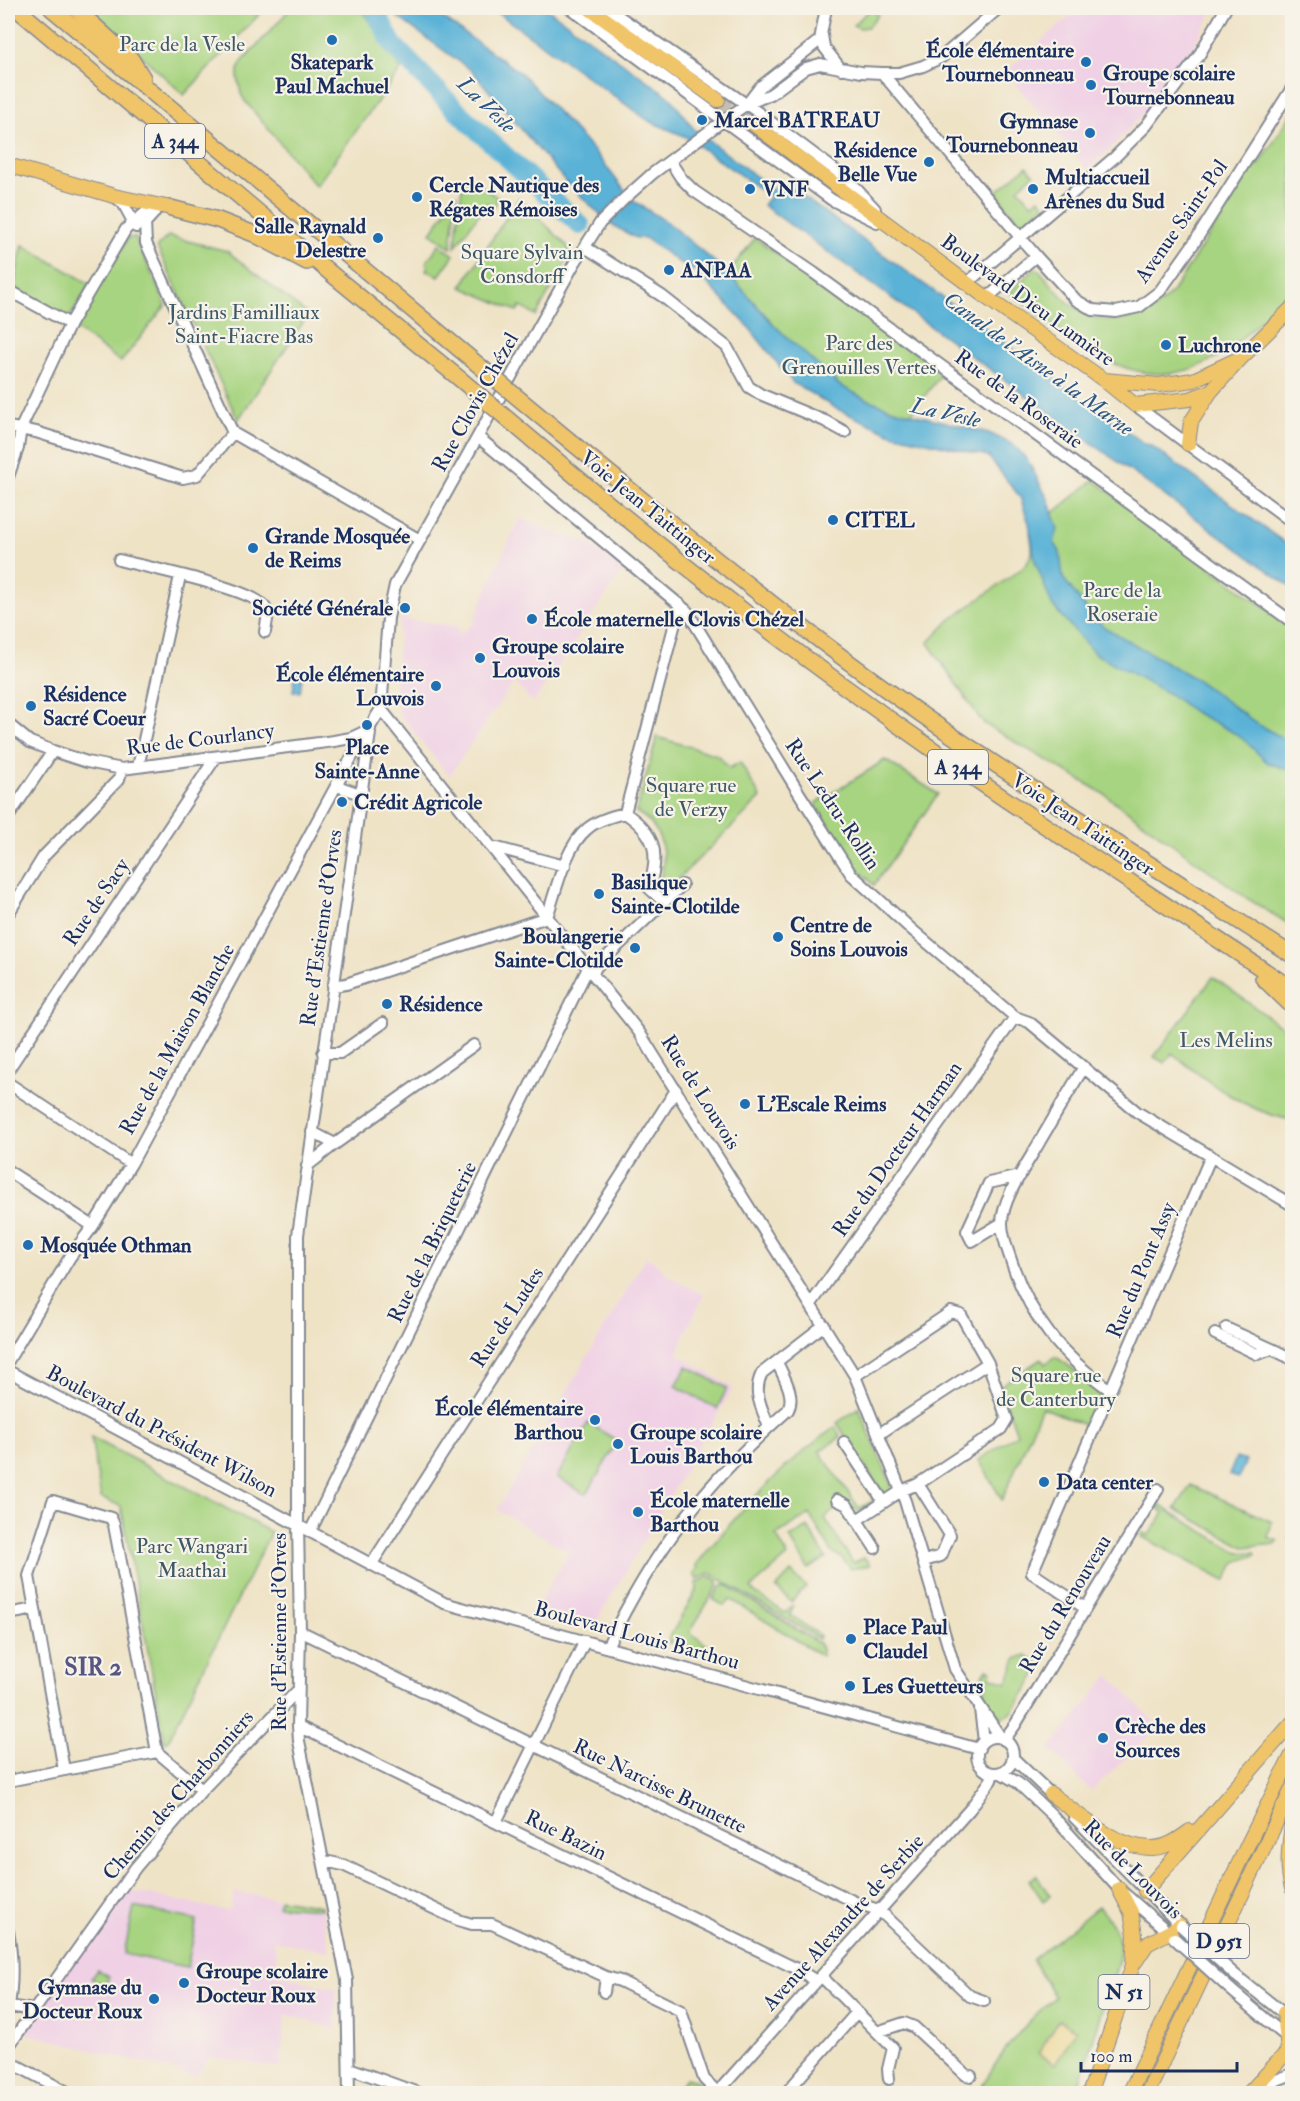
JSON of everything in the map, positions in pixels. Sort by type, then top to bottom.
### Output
[{"type":"highway","name":"Voie Jean Taittinger","points":[[16,8],[555,459],[695,573],[825,673],[936,752],[1293,989]]},
{"type":"highway","name":"Voie Jean Taittinger","points":[[51,8],[711,557],[838,654],[959,740],[1293,956]]},
{"type":"highway","points":[[75,8],[131,59],[150,90]]},
{"type":"highway","points":[[171,208],[218,220],[254,234],[334,276]]},
{"type":"highway","points":[[1231,947],[1293,1006]]},
{"type":"main road","points":[[589,8],[718,100]]},
{"type":"main road","name":"Boulevard Dieu Lumière","points":[[752,123],[1135,405]]},
{"type":"main road","points":[[8,165],[114,196],[171,208]]},
{"type":"main road","points":[[1188,444],[1191,422],[1212,391],[1241,358],[1292,310]]},
{"type":"main road","points":[[1104,380],[1160,385],[1193,380],[1241,358]]},
{"type":"main road","points":[[1135,405],[1190,399],[1212,391]]},
{"type":"main road","points":[[1145,1891],[1293,1723]]},
{"type":"main road","name":"D 951","points":[[1129,2094],[1293,1755]]},
{"type":"main road","name":"D 951","points":[[1147,2094],[1293,1789]]},
{"type":"main road","points":[[1051,1794],[1115,1838],[1137,1846],[1154,1848],[1176,1842],[1213,1813]]},
{"type":"main road","points":[[1293,1825],[1288,1849],[1290,1880],[1293,1888]]},
{"type":"main road","name":"N 51","points":[[1119,1889],[1131,1912],[1135,1935],[1133,1965]]},
{"type":"main road","name":"N 51","points":[[1089,2094],[1133,1965],[1147,1944],[1174,1932]]},
{"type":"main road","points":[[1250,2092],[1288,2051],[1290,2040],[1288,2016]]},
{"type":"street","name":"Boulevard Dieu Lumière","points":[[570,8],[721,122],[832,200],[896,231]]},
{"type":"street","name":"Boulevard Dieu Lumière","points":[[607,8],[747,104],[847,180],[896,231]]},
{"type":"street","points":[[747,104],[760,87],[819,39],[826,8]]},
{"type":"street","points":[[747,104],[771,94],[806,68],[820,64],[841,69],[882,73],[909,70],[934,62],[999,8]]},
{"type":"street","points":[[968,284],[1115,157],[1146,126],[1198,57],[1226,8]]},
{"type":"street","points":[[819,39],[841,69]]},
{"type":"street","name":"Avenue Saint-Pol","points":[[882,73],[1036,256],[1076,300],[1093,310],[1116,312],[1139,306],[1160,291],[1194,243],[1293,88]]},
{"type":"street","name":"Rue Clovis Chézel","points":[[381,709],[388,618],[395,585],[585,247],[600,223],[652,174],[747,104]]},
{"type":"street","name":"Rue de la Roseraie","points":[[670,160],[681,178],[694,191],[814,273],[1293,622]]},
{"type":"street","points":[[114,196],[123,203],[146,243],[233,434],[420,540]]},
{"type":"street","points":[[134,223],[143,201]]},
{"type":"street","points":[[8,477],[18,448],[21,428],[70,324],[126,229],[151,208],[171,208]]},
{"type":"street","points":[[146,243],[145,223],[153,213],[171,208]]},
{"type":"street","points":[[585,247],[662,296],[727,347],[749,387],[845,432]]},
{"type":"street","points":[[987,298],[1036,256]]},
{"type":"street","points":[[8,290],[70,324]]},
{"type":"street","points":[[1135,405],[1293,522]]},
{"type":"street","points":[[8,427],[21,428],[183,478],[197,476],[233,434]]},
{"type":"street","name":"Rue Ledru-Rollin","points":[[478,437],[680,604],[690,615],[851,874],[910,928],[1015,1017],[1029,1022],[1137,1112],[1293,1204]]},
{"type":"street","points":[[119,560],[223,586],[258,600],[265,607],[268,615],[265,632]]},
{"type":"street","points":[[138,767],[180,576]]},
{"type":"street","points":[[625,813],[680,604]]},
{"type":"street","name":"Rue de la Maison Blanche","points":[[8,1361],[70,1257],[93,1227],[131,1164],[355,751],[381,709]]},
{"type":"street","name":"Rue de Louvois","points":[[381,709],[639,1032],[855,1376],[901,1491],[955,1669],[1002,1739]]},
{"type":"street","name":"Rue de Courlancy","points":[[8,724],[30,742],[87,762],[122,770],[334,741],[351,738],[370,729]]},
{"type":"street","name":"Rue d'Estienne d'Orves","points":[[348,2094],[347,1980],[299,1741],[298,1726],[300,1631],[298,1235],[370,729]]},
{"type":"street","points":[[8,817],[53,751]]},
{"type":"street","name":"Rue de Sacy","points":[[8,1070],[216,757]]},
{"type":"street","points":[[8,915],[44,856],[119,779],[122,770]]},
{"type":"street","points":[[337,786],[360,794]]},
{"type":"street","points":[[333,986],[346,984],[547,917],[565,866],[578,838],[587,828],[599,821],[625,813]]},
{"type":"street","points":[[625,813],[643,827],[650,836],[656,860],[649,888],[664,902]]},
{"type":"street","points":[[490,846],[565,866]]},
{"type":"street","name":"Rue de la Briqueterie","points":[[310,1532],[590,971],[682,885]]},
{"type":"street","name":"Rue du Docteur Harman","points":[[811,1304],[1015,1017]]},
{"type":"street","points":[[323,1053],[340,1053],[383,1023]]},
{"type":"street","points":[[307,1166],[474,1045]]},
{"type":"street","points":[[1084,1067],[1020,1176],[1007,1201],[1002,1223],[1009,1256],[1032,1311],[1055,1342],[1084,1372],[1110,1390]]},
{"type":"street","points":[[8,1083],[131,1164]]},
{"type":"street","name":"Rue de Ludes","points":[[371,1565],[676,1090]]},
{"type":"street","points":[[312,1132],[335,1144]]},
{"type":"street","name":"Rue du Pont Assy","points":[[1085,1608],[1032,1573],[1211,1156]]},
{"type":"street","points":[[8,1171],[93,1227]]},
{"type":"street","points":[[1002,1223],[972,1241],[967,1231],[989,1183],[1020,1176]]},
{"type":"street","points":[[855,1376],[951,1312],[961,1315],[988,1363],[1007,1419],[1002,1429],[918,1484],[901,1491],[857,1520]]},
{"type":"street","points":[[769,1427],[757,1394],[757,1382],[762,1373],[824,1325]]},
{"type":"street","points":[[1226,1328],[1293,1359]]},
{"type":"street","points":[[1215,1334],[1257,1354],[1272,1349]]},
{"type":"street","points":[[607,1647],[630,1600],[666,1542],[692,1507],[720,1475],[789,1410],[792,1403],[790,1393],[777,1362]]},
{"type":"street","points":[[879,1434],[988,1363]]},
{"type":"street","name":"Boulevard du Président Wilson","points":[[8,1371],[298,1525]]},
{"type":"street","points":[[844,1442],[884,1502]]},
{"type":"street","points":[[918,1484],[950,1535],[941,1556],[924,1561]]},
{"type":"street","name":"Rue du Renouveau","points":[[1002,1739],[1015,1725],[1158,1488]]},
{"type":"street","points":[[837,1500],[848,1504],[875,1548]]},
{"type":"street","points":[[64,1770],[29,1576],[53,1501],[111,1518],[157,1752],[202,1790]]},
{"type":"street","name":"Boulevard Louis Barthou","points":[[298,1525],[444,1603],[982,1745]]},
{"type":"street","points":[[8,1614],[34,1609]]},
{"type":"street","name":"Rue Narcisse Brunette","points":[[300,1631],[859,1905],[879,1910],[970,1996],[984,2001]]},
{"type":"street","points":[[496,1822],[585,1641]]},
{"type":"street","name":"Chemin des Charbonniers","points":[[8,2047],[136,1867],[202,1790],[298,1690]]},
{"type":"street","name":"Rue de Louvois","points":[[980,1706],[982,1745]]},
{"type":"street","name":"Rue Bazin","points":[[298,1726],[819,1978],[893,2048],[888,2069],[889,2079]]},
{"type":"street","points":[[993,1738],[1002,1739],[1011,1748],[1013,1758],[1009,1767],[997,1773],[981,1766],[978,1758],[982,1745],[993,1738]]},
{"type":"street","points":[[8,1781],[157,1752]]},
{"type":"street","name":"Rue de Louvois","points":[[1013,1758],[1145,1891],[1174,1932],[1230,1989],[1290,2040]]},
{"type":"street","name":"Rue de Louvois","points":[[997,1773],[1018,1783],[1052,1815],[1119,1889],[1148,1915],[1235,1975],[1288,2016]]},
{"type":"street","name":"Avenue Alexandre de Serbie","points":[[717,2093],[969,1809],[997,1773]]},
{"type":"street","points":[[325,1862],[343,1865],[458,1920],[472,1924],[492,1924],[681,2011],[704,2079],[717,2093]]},
{"type":"street","points":[[1145,1891],[1148,1915]]},
{"type":"street","points":[[8,1931],[12,1984],[8,2009],[33,2010]]},
{"type":"street","points":[[604,1992],[606,1977]]},
{"type":"street","points":[[785,2094],[857,2012]]},
{"type":"street","points":[[878,2032],[904,2023],[914,2027],[966,2075],[971,2076]]},
{"type":"street","points":[[8,2061],[71,2094]]},
{"type":"street","points":[[349,2068],[421,2094]]},
{"type":"street","points":[[1250,2092],[1293,2074]]},
{"type":"shaded area","name":"Groupe scolaire Tournebonneau","points":[[1080,8],[1214,8],[1174,76],[1149,108],[1110,149],[1087,169],[1005,72]]},
{"type":"shaded area","name":"École maternelle Clovis Chézel","points":[[520,518],[552,533],[587,542],[623,570],[533,703],[514,682],[449,776],[399,714],[394,697],[400,618],[458,627],[460,634],[474,623]]},
{"type":"shaded area","name":"Groupe scolaire Louis Barthou","points":[[646,1257],[654,1261],[669,1276],[704,1295],[683,1338],[678,1354],[733,1388],[595,1624],[536,1608],[569,1552],[497,1510]]},
{"type":"shaded area","name":"Crèche des Sources","points":[[1109,1675],[1159,1727],[1091,1791],[1050,1749]]},
{"type":"shaded area","name":"Groupe scolaire Docteur Roux","points":[[125,1890],[229,1911],[235,1892],[321,1906],[330,1952],[273,1940],[277,1959],[274,1974],[336,1989],[336,2029],[285,2014],[281,2068],[210,2057],[195,2076],[24,2033]]},
{"type":"green space","name":"Parc de la Vesle","points":[[90,8],[265,8],[184,95]]},
{"type":"green space","points":[[291,8],[361,8],[401,69],[316,186],[245,101],[238,78],[238,70],[242,62]]},
{"type":"green space","points":[[872,8],[878,15],[868,27],[860,28],[853,25]]},
{"type":"green space","points":[[1292,113],[1292,288],[1230,348],[1199,366],[1169,374],[1140,372],[1113,363],[1086,348],[1009,292],[1035,269],[1039,270],[1074,307],[1100,319],[1126,319],[1152,310],[1173,291],[1254,165],[1259,165]]},
{"type":"green space","points":[[1027,166],[1034,174],[1018,188],[1032,204],[1039,198],[1045,205],[1026,222],[1019,221],[995,193]]},
{"type":"green space","points":[[468,177],[498,198],[494,207],[487,203],[455,247],[462,187]]},
{"type":"green space","points":[[457,194],[451,248],[431,233]]},
{"type":"green space","name":"Square Sylvain Consdorff","points":[[519,198],[570,251],[536,316],[520,306],[517,311],[461,287]]},
{"type":"green space","name":"Jardins Familliaux Saint-Fiacre Bas","points":[[168,236],[227,251],[308,315],[238,420],[157,247]]},
{"type":"green space","points":[[135,237],[166,305],[121,362],[73,327],[128,238]]},
{"type":"green space","name":"Parc des Grenouilles Vertes","points":[[755,238],[943,372],[911,414],[864,398],[838,384],[794,345],[753,302],[728,273]]},
{"type":"green space","points":[[439,244],[454,255],[439,276],[426,270],[428,266],[426,263]]},
{"type":"green space","points":[[23,245],[90,284],[67,322],[13,287]]},
{"type":"green space","name":"Parc de la Roseraie","points":[[1094,480],[1292,628],[1292,926],[1248,899],[1104,794],[983,723],[928,643],[950,620],[1021,569],[1029,560],[1032,552],[1030,532]]},
{"type":"green space","name":"Square rue de Verzy","points":[[657,737],[717,755],[730,768],[740,762],[761,798],[671,886],[659,882],[663,852],[657,833],[645,818],[636,812]]},
{"type":"green space","points":[[885,760],[938,794],[874,885],[855,866],[815,804]]},
{"type":"green space","name":"Les Melins","points":[[1213,977],[1292,1034],[1292,1120],[1243,1103],[1172,1053],[1165,1063],[1154,1057]]},
{"type":"green space","name":"Square rue de Canterbury","points":[[1054,1357],[1070,1366],[1100,1392],[1100,1398],[1087,1426],[1042,1407],[1002,1500],[979,1460],[1017,1434],[1000,1386],[1041,1359],[1045,1364]]},
{"type":"green space","points":[[687,1366],[727,1388],[717,1409],[676,1386]]},
{"type":"green space","points":[[859,1408],[891,1484],[892,1489],[887,1496],[883,1495],[837,1423]]},
{"type":"green space","points":[[588,1423],[618,1441],[586,1495],[557,1477]]},
{"type":"green space","points":[[835,1427],[841,1437],[819,1451],[859,1508],[873,1501],[872,1498],[876,1495],[878,1498],[876,1503],[861,1512],[837,1504],[838,1507],[825,1518],[853,1563],[864,1557],[870,1565],[851,1569],[842,1558],[832,1552],[809,1514],[776,1535],[788,1556],[751,1588],[785,1613],[794,1605],[790,1616],[820,1635],[819,1639],[710,1573],[697,1579],[694,1573],[698,1568],[696,1565],[761,1491],[796,1458]]},
{"type":"green space","name":"Parc Wangari Maathai","points":[[91,1437],[271,1532],[165,1743],[121,1506],[101,1498]]},
{"type":"green space","points":[[1191,1485],[1272,1522],[1268,1537],[1278,1541],[1276,1544],[1244,1547],[1175,1509]]},
{"type":"green space","points":[[1159,1505],[1239,1553],[1255,1552],[1256,1555],[1236,1562],[1225,1581],[1141,1536],[1142,1532],[1148,1536],[1164,1513],[1157,1508]]},
{"type":"green space","points":[[808,1527],[826,1558],[808,1569],[790,1538]]},
{"type":"green space","points":[[791,1572],[806,1587],[791,1602],[776,1588]]},
{"type":"green space","points":[[709,1576],[718,1581],[718,1585],[690,1632],[708,1646],[703,1651],[667,1642],[697,1589],[697,1583]]},
{"type":"green space","points":[[725,1584],[820,1644],[822,1656],[730,1599],[724,1606],[713,1599],[721,1586]]},
{"type":"green space","points":[[1026,1655],[1042,1665],[1013,1711],[1004,1717],[1000,1716],[984,1697],[986,1682],[981,1679],[987,1669],[992,1671],[990,1676],[1007,1683],[1016,1659]]},
{"type":"green space","points":[[1036,1875],[1050,1896],[1043,1901],[1029,1880]]},
{"type":"green space","points":[[280,1899],[321,1906],[321,1909],[278,1906]]},
{"type":"green space","points":[[1099,1906],[1113,1925],[1118,1937],[1119,1960],[1076,2093],[978,2094],[1012,2042],[1032,2018],[1055,1997],[1032,1960]]},
{"type":"green space","points":[[134,1907],[197,1920],[187,1967],[124,1954]]},
{"type":"green space","points":[[97,1970],[109,1977],[102,1985],[91,1978]]},
{"type":"green space","points":[[685,2078],[698,2081],[702,2085],[696,2093],[674,2094]]},
{"type":"sand","points":[[1059,2020],[1076,2030],[1055,2064],[1038,2053]]},
{"type":"water","points":[[385,8],[429,8],[522,74],[595,152],[632,200],[667,222],[728,273],[775,326],[839,385],[893,409],[989,433],[1014,445],[1028,461],[1048,499],[1058,529],[1054,542],[1060,552],[1063,578],[1089,612],[1104,627],[1197,680],[1259,725],[1292,743],[1292,771],[1268,763],[1244,740],[1229,730],[1094,653],[1052,605],[1035,561],[1029,523],[1020,497],[988,456],[892,434],[837,409],[793,383],[747,325],[694,269],[691,271],[645,238],[636,238],[610,224],[566,182],[472,71]]},
{"type":"water","points":[[491,8],[546,8],[670,97],[694,129],[774,190],[780,181],[787,185],[1292,548],[1292,588],[763,205],[770,196],[684,136],[649,121]]},
{"type":"water","points":[[296,670],[303,671],[300,692],[293,691]]},
{"type":"water","points":[[1236,1458],[1246,1461],[1238,1478],[1229,1475]]},
{"type":"waterway","name":"La Vesle","points":[[374,8],[393,45],[458,112],[580,225]]},
{"type":"tunnel","points":[[718,100],[752,123]]},
{"type":"place","name":"Skatepark Paul Machuel","points":[[332,40]]},
{"type":"place","name":"École élémentaire Tournebonneau","points":[[1086,62]]},
{"type":"place","name":"Groupe scolaire Tournebonneau","points":[[1091,85]]},
{"type":"place","name":"Marcel BATREAU","points":[[702,120]]},
{"type":"place","name":"Gymnase Tournebonneau","points":[[1090,133]]},
{"type":"place","name":"Résidence Belle Vue","points":[[929,162]]},
{"type":"place","name":"VNF","points":[[750,189]]},
{"type":"place","name":"Multiaccueil Arènes du Sud","points":[[1033,189]]},
{"type":"place","name":"Cercle Nautique des Régates Rémoises","points":[[417,197]]},
{"type":"place","name":"Salle Raynald Delestre","points":[[378,238]]},
{"type":"place","name":"ANPAA","points":[[669,270]]},
{"type":"place","name":"Luchrone","points":[[1166,345]]},
{"type":"place","name":"CITEL","points":[[833,520]]},
{"type":"place","name":"Grande Mosquée de Reims","points":[[253,548]]},
{"type":"place","name":"Société Générale","points":[[405,608]]},
{"type":"place","name":"École maternelle Clovis Chézel","points":[[532,619]]},
{"type":"place","name":"Groupe scolaire Louvois","points":[[480,658]]},
{"type":"place","name":"École élémentaire Louvois","points":[[436,686]]},
{"type":"place","name":"Résidence Sacré Coeur","points":[[31,706]]},
{"type":"place","name":"Place Sainte-Anne","points":[[367,725]]},
{"type":"place","name":"Crédit Agricole","points":[[342,802]]},
{"type":"place","name":"Basilique Sainte-Clotilde","points":[[599,894]]},
{"type":"place","name":"Centre de Soins Louvois","points":[[778,937]]},
{"type":"place","name":"Boulangerie Sainte-Clotilde","points":[[635,948]]},
{"type":"place","name":"Résidence","points":[[387,1004]]},
{"type":"place","name":"L'Escale Reims","points":[[745,1104]]},
{"type":"place","name":"Mosquée Othman","points":[[28,1245]]},
{"type":"place","name":"École élémentaire Barthou","points":[[595,1420]]},
{"type":"place","name":"Groupe scolaire Louis Barthou","points":[[618,1444]]},
{"type":"place","name":"Data center","points":[[1044,1482]]},
{"type":"place","name":"École maternelle Barthou","points":[[638,1512]]},
{"type":"place","name":"Place Paul Claudel","points":[[851,1639]]},
{"type":"place","name":"Les Guetteurs","points":[[850,1686]]},
{"type":"place","name":"Crèche des Sources","points":[[1103,1738]]},
{"type":"place","name":"Groupe scolaire Docteur Roux","points":[[184,1983]]},
{"type":"place","name":"Gymnase du Docteur Roux","points":[[154,1999]]},
{"type":"district","name":"SIR 2","points":[[93,1667]]},
{"type":"water label","name":"Canal de l'Aisne à la Marne","points":[[1039,363]]}]
